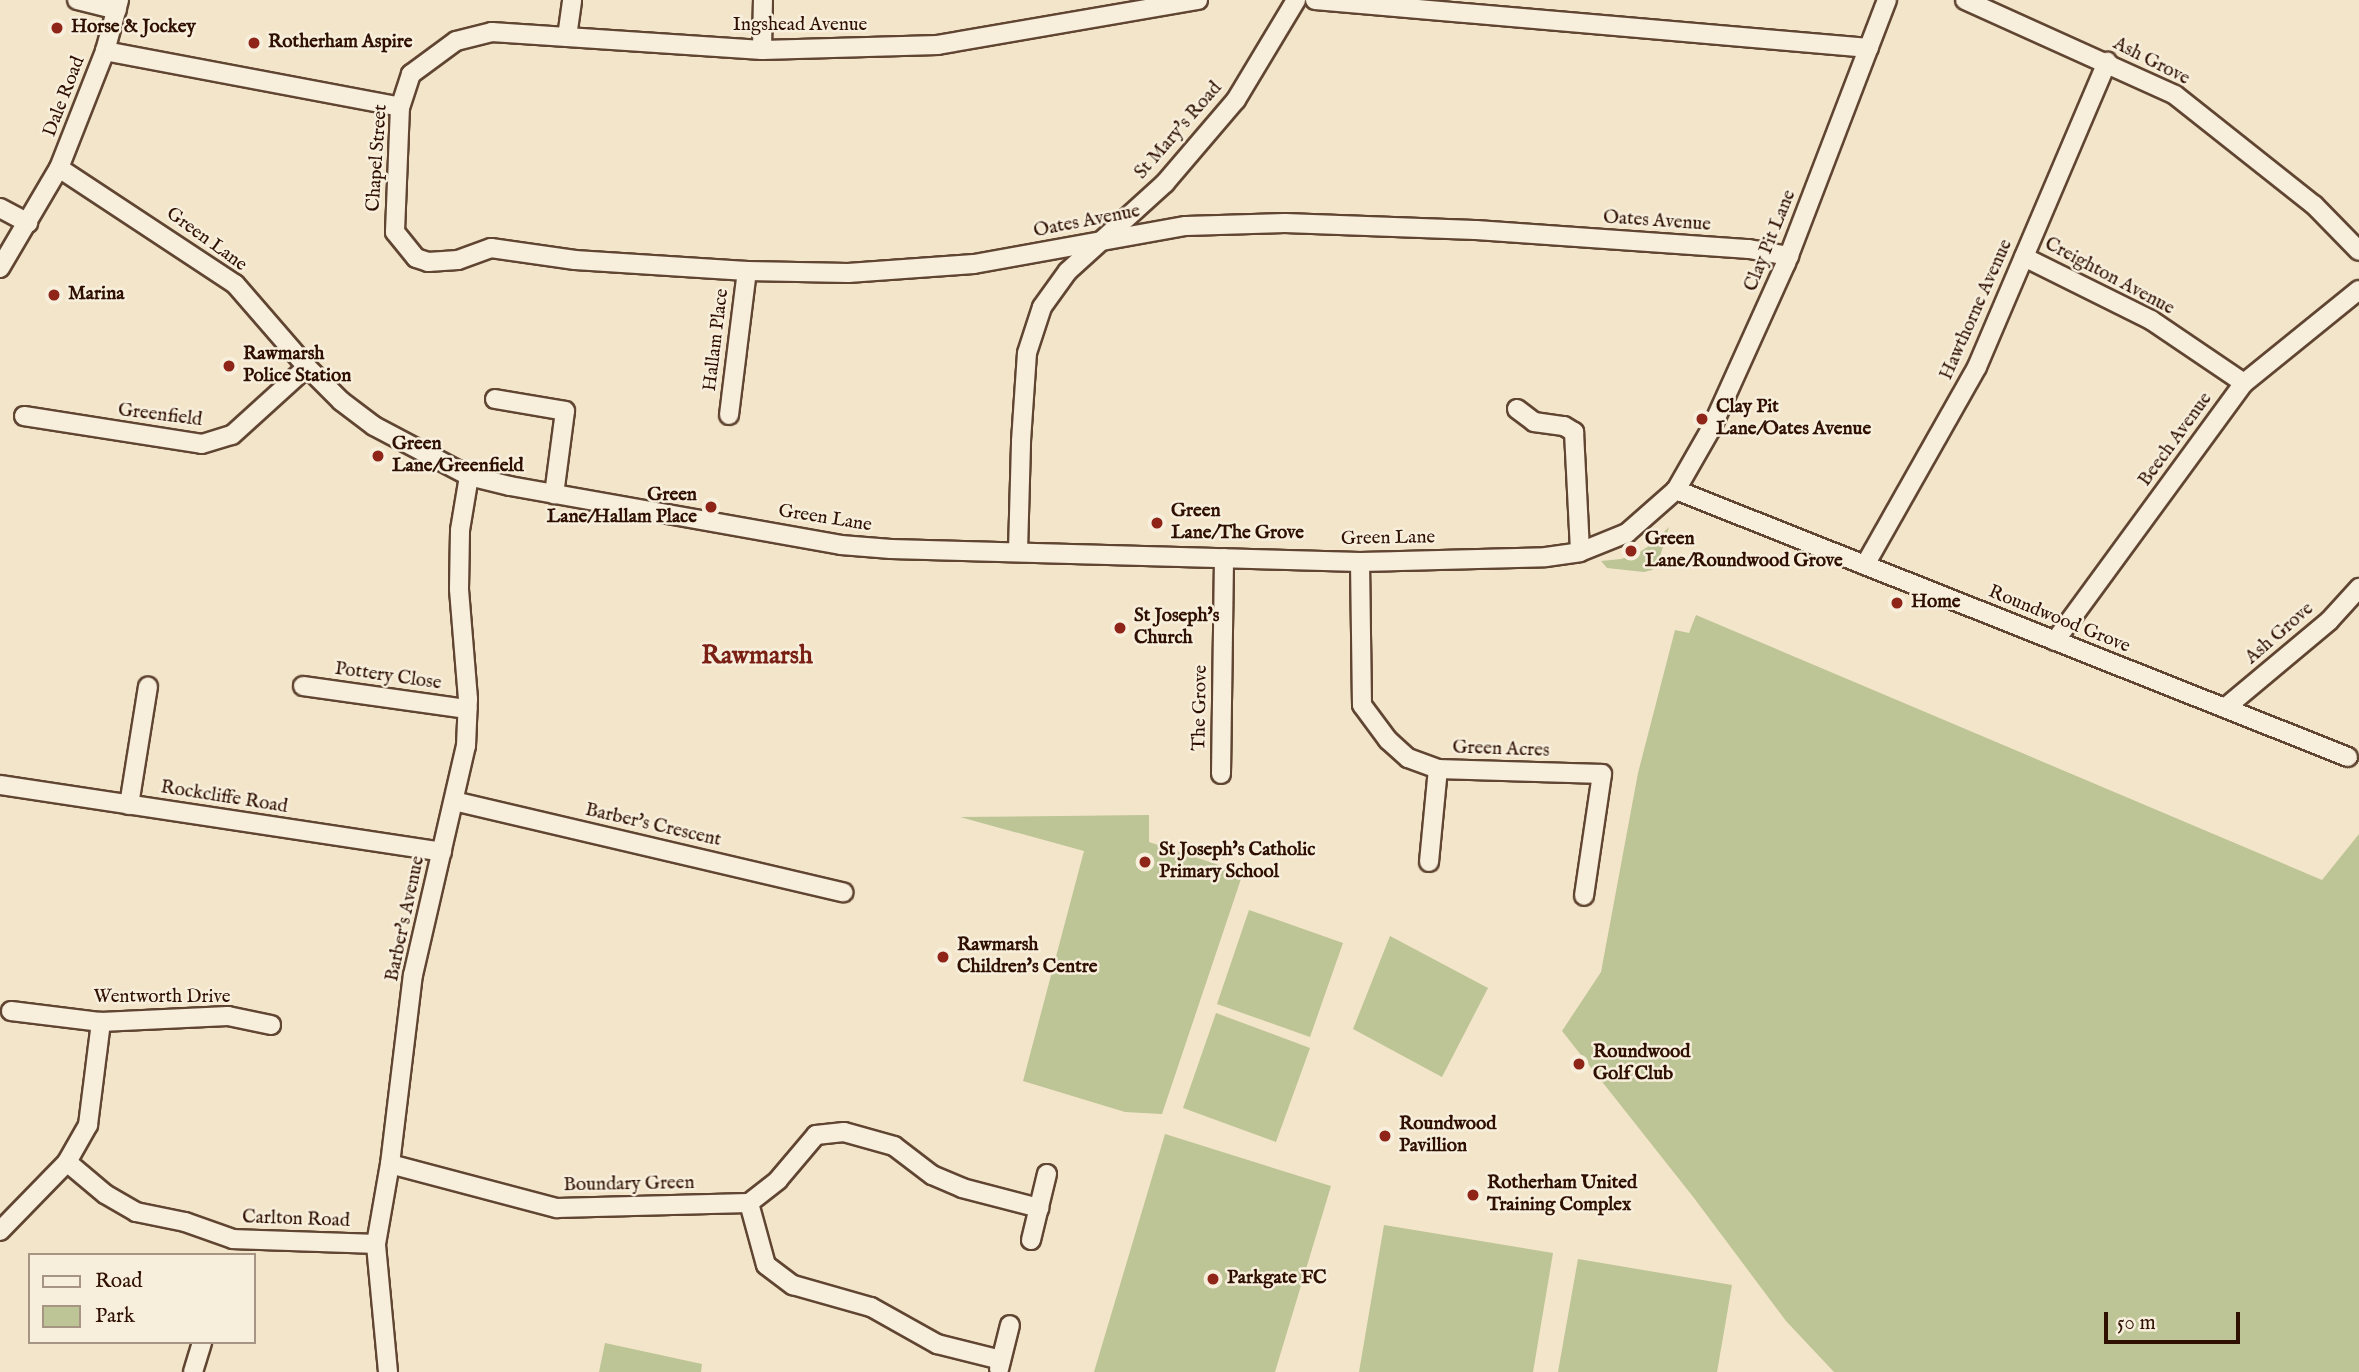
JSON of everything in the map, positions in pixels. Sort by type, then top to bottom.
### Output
[{"type":"street","points":[[77,0],[118,5]]},
{"type":"street","points":[[567,37],[572,0]]},
{"type":"street","points":[[762,0],[762,50]]},
{"type":"street","name":"Ingshead Avenue","points":[[411,74],[456,41],[492,32],[762,50],[938,45],[1198,0]]},
{"type":"street","name":"St Mary's Road","points":[[1018,551],[1021,440],[1030,339],[1051,291],[1095,243],[1130,216],[1165,183],[1236,100],[1296,0]]},
{"type":"street","points":[[1315,0],[1869,48]]},
{"type":"street","name":"Clay Pit Lane","points":[[1676,490],[1711,429],[1789,256],[1887,0]]},
{"type":"street","name":"Ash Grove","points":[[1965,0],[2175,95],[2314,205],[2359,251]]},
{"type":"street","name":"Dale Road","points":[[0,268],[59,168],[105,51],[118,5]]},
{"type":"street","points":[[105,51],[400,107]]},
{"type":"street","name":"Hawthorne Avenue","points":[[1865,565],[1977,367],[2106,62]]},
{"type":"street","name":"Chapel Street","points":[[402,244],[395,232],[394,214],[400,107],[411,74]]},
{"type":"street","name":"Green Lane","points":[[59,168],[235,284],[307,367],[341,401],[374,426],[469,476],[554,494],[841,545],[891,549],[1360,562],[1546,558],[1580,552],[1627,533],[1676,490]]},
{"type":"street","points":[[0,208],[28,223]]},
{"type":"street","name":"Oates Avenue","points":[[402,244],[416,258],[428,262],[458,260],[475,251],[500,248],[575,260],[747,271],[848,272],[974,264],[1095,243],[1123,235],[1186,226],[1285,223],[1476,230],[1749,249],[1789,256]]},
{"type":"street","name":"Creighton Avenue","points":[[2024,257],[2151,320],[2244,383]]},
{"type":"street","name":"Hallam Place","points":[[729,415],[747,271]]},
{"type":"street","name":"Beech Avenue","points":[[2055,641],[2244,383],[2359,290]]},
{"type":"street","name":"Greenfield","points":[[23,416],[202,444],[232,435],[307,367]]},
{"type":"street","points":[[495,399],[565,411],[554,494]]},
{"type":"street","points":[[1517,409],[1534,422],[1564,426],[1574,432],[1580,552]]},
{"type":"street","name":"Barber's Avenue","points":[[388,1372],[376,1244],[390,1164],[413,975],[466,746],[467,709],[459,589],[460,530],[469,476]]},
{"type":"street","name":"Roundwood Grove","points":[[1676,490],[2348,757]]},
{"type":"street","name":"The Grove","points":[[1221,774],[1224,558]]},
{"type":"street","name":"Green Acres","points":[[1360,562],[1362,705],[1388,740],[1408,758],[1438,769],[1602,774],[1584,896]]},
{"type":"street","name":"Ash Grove","points":[[2225,708],[2329,621],[2359,588]]},
{"type":"street","name":"Pottery Close","points":[[303,686],[467,709]]},
{"type":"street","points":[[130,805],[148,687]]},
{"type":"street","points":[[1429,862],[1438,769]]},
{"type":"street","name":"Rockcliffe Road","points":[[0,785],[442,852]]},
{"type":"street","name":"Barber's Crescent","points":[[454,801],[843,892]]},
{"type":"street","name":"Wentworth Drive","points":[[11,1011],[101,1021],[228,1016],[271,1025]]},
{"type":"street","points":[[0,1231],[68,1162],[88,1125],[101,1021]]},
{"type":"street","points":[[1010,1325],[1000,1366],[937,1344],[871,1307],[793,1285],[766,1265],[748,1203],[778,1180],[816,1135],[844,1132],[894,1146],[932,1175],[962,1188],[1039,1208]]},
{"type":"street","name":"Carlton Road","points":[[68,1162],[104,1194],[136,1212],[185,1222],[231,1247],[376,1244]]},
{"type":"street","name":"Boundary Green","points":[[390,1164],[557,1208],[748,1203]]},
{"type":"street","points":[[1031,1240],[1047,1174]]},
{"type":"street","points":[[193,1372],[201,1344]]},
{"type":"green space","points":[[1669,527],[1658,563],[1652,570],[1644,572],[1607,568],[1601,561],[1621,559],[1638,553],[1652,544]]},
{"type":"green space","name":"Roundwood Golf Club","points":[[1696,615],[2322,880],[2359,834],[2359,1372],[1834,1372],[1786,1321],[1694,1198],[1562,1031],[1601,972],[1638,773],[1675,630],[1689,633]]},
{"type":"green space","points":[[1149,815],[1149,842],[1243,873],[1162,1114],[1125,1112],[1023,1081],[1084,851],[960,817]]},
{"type":"green space","points":[[1249,910],[1343,943],[1310,1037],[1217,1004]]},
{"type":"green space","points":[[1390,936],[1488,988],[1442,1077],[1353,1029]]},
{"type":"green space","points":[[1216,1013],[1310,1048],[1276,1142],[1183,1108]]},
{"type":"green space","name":"Parkgate FC","points":[[1165,1134],[1331,1186],[1275,1372],[1094,1372]]},
{"type":"green space","points":[[1384,1225],[1553,1253],[1533,1372],[1359,1372]]},
{"type":"green space","points":[[1578,1259],[1732,1285],[1717,1372],[1558,1372]]},
{"type":"green space","points":[[605,1343],[702,1364],[701,1372],[599,1372]]},
{"type":"place","name":"Horse & Jockey","points":[[57,28]]},
{"type":"place","name":"Rotherham Aspire","points":[[254,43]]},
{"type":"place","name":"Marina","points":[[54,295]]},
{"type":"place","name":"Rawmarsh Police Station","points":[[229,366]]},
{"type":"place","name":"Clay Pit Lane/Oates Avenue","points":[[1702,419]]},
{"type":"place","name":"Green Lane/Greenfield","points":[[378,456]]},
{"type":"place","name":"Green Lane/Hallam Place","points":[[711,507]]},
{"type":"place","name":"Green Lane/The Grove","points":[[1157,523]]},
{"type":"place","name":"Green Lane/Roundwood Grove","points":[[1631,551]]},
{"type":"place","name":"Home","points":[[1897,603]]},
{"type":"place","name":"St Joseph's Church","points":[[1120,628]]},
{"type":"place","name":"St Joseph's Catholic Primary School","points":[[1145,862]]},
{"type":"place","name":"Rawmarsh Children's Centre","points":[[943,957]]},
{"type":"place","name":"Roundwood Golf Club","points":[[1579,1064]]},
{"type":"place","name":"Roundwood Pavillion","points":[[1385,1136]]},
{"type":"place","name":"Rotherham United Training Complex","points":[[1473,1195]]},
{"type":"place","name":"Parkgate FC","points":[[1213,1279]]},
{"type":"district","name":"Rawmarsh","points":[[757,656]]}]
